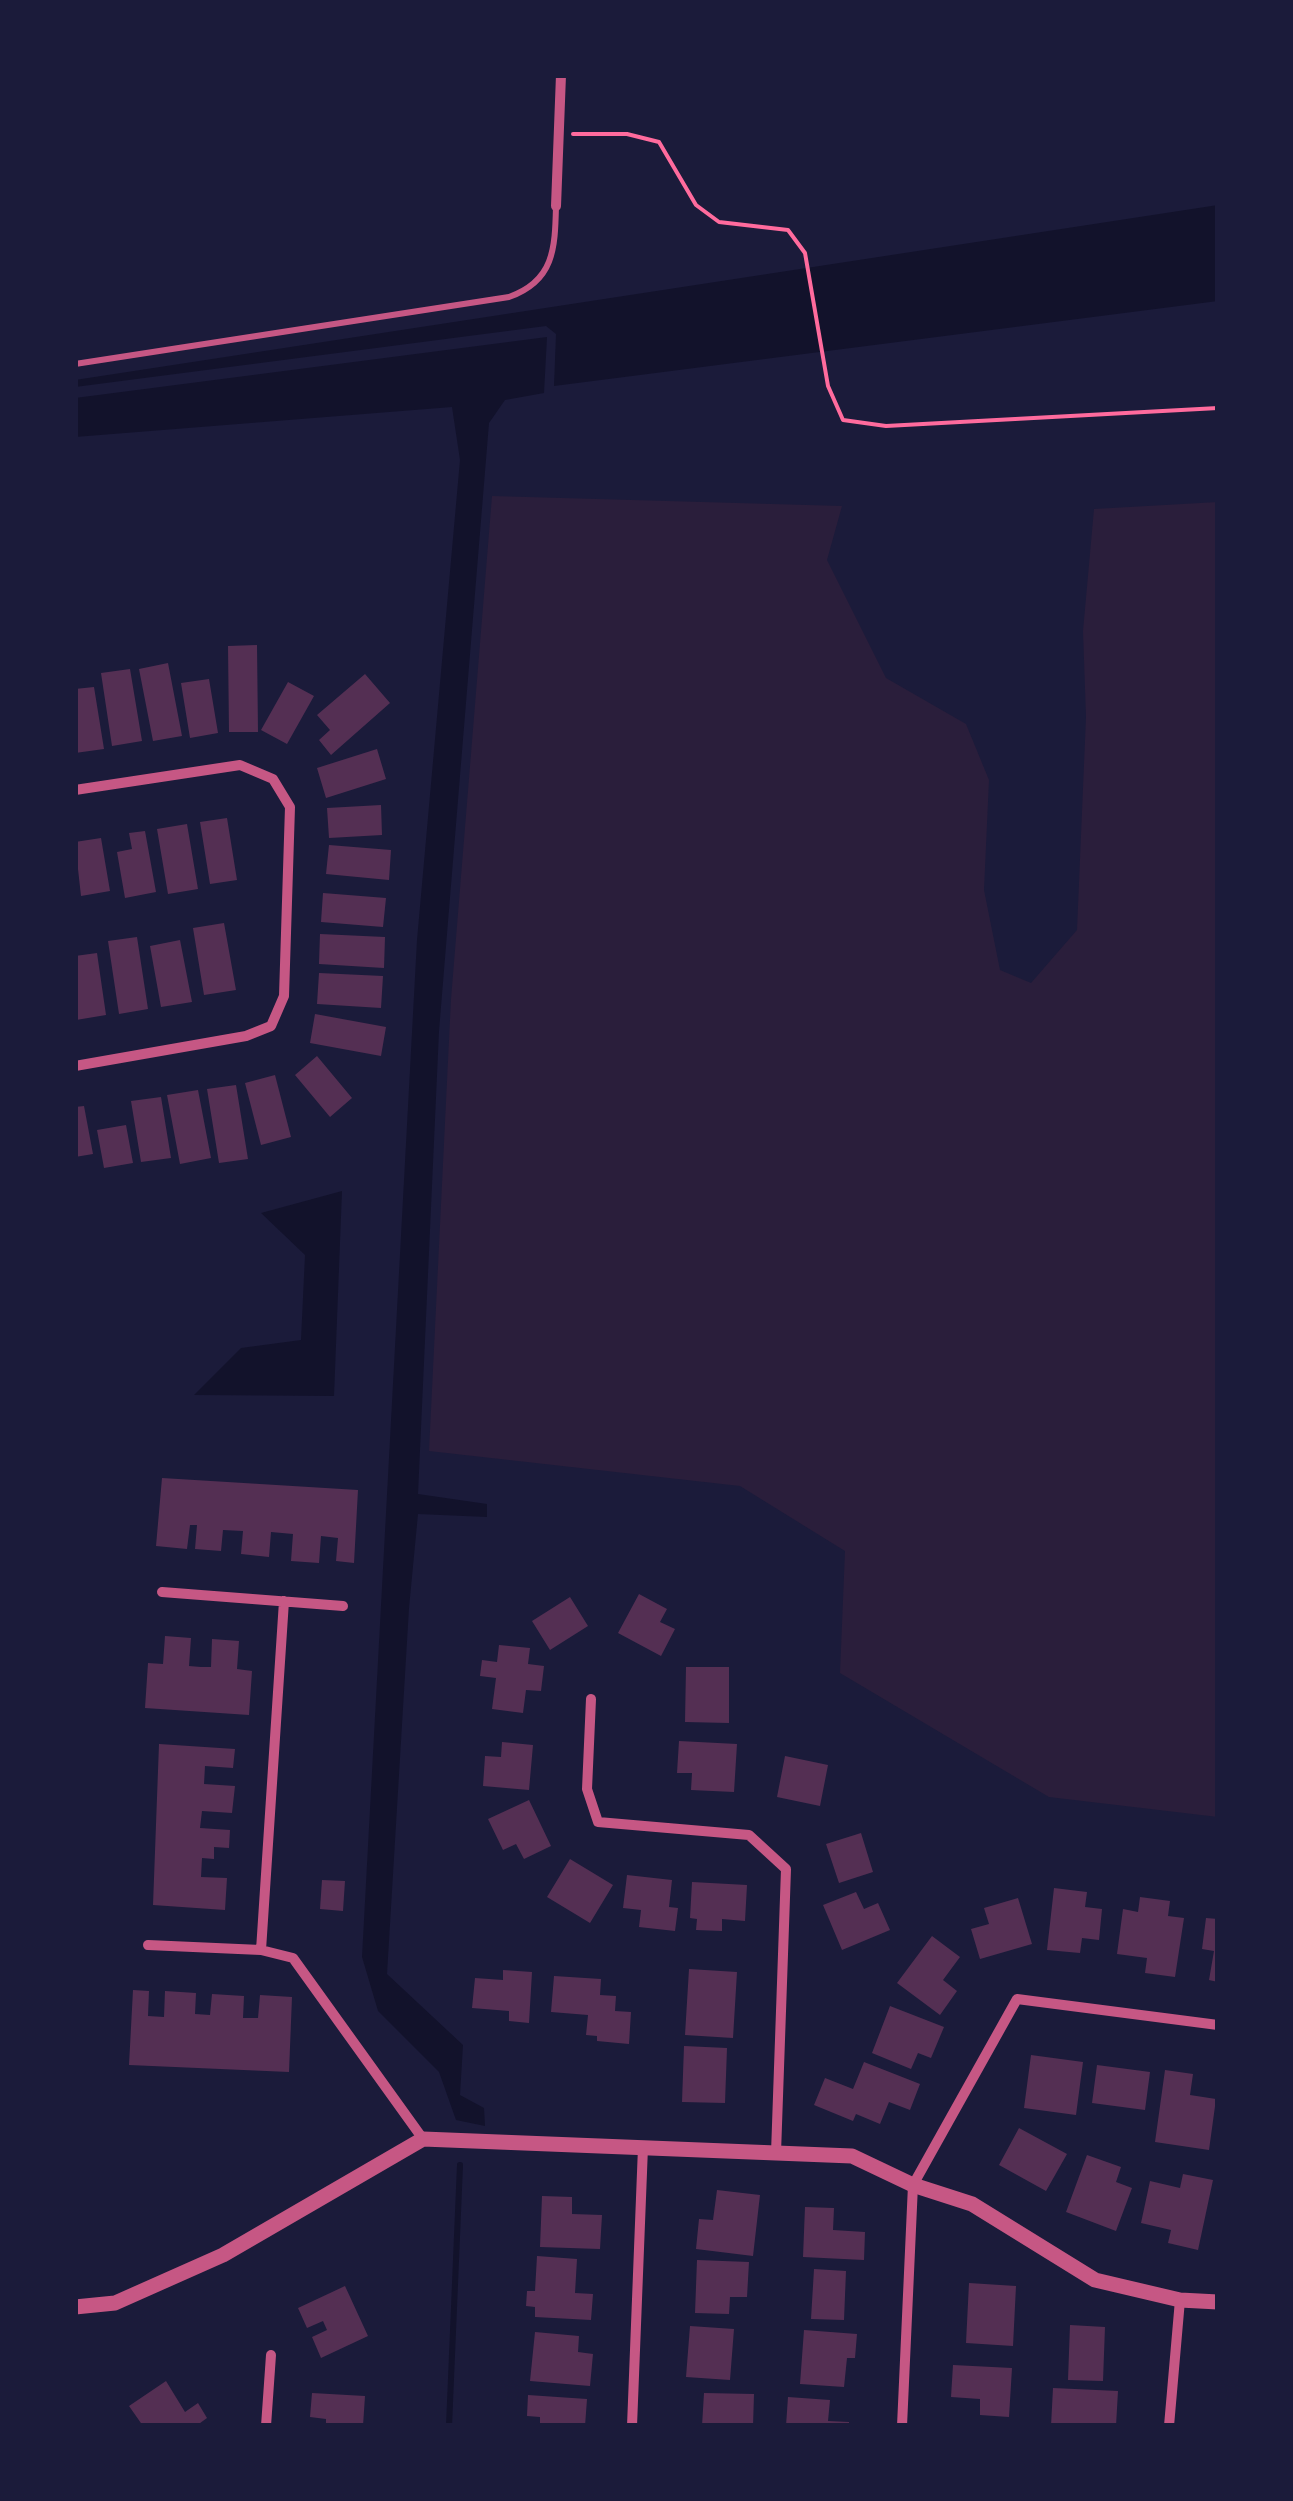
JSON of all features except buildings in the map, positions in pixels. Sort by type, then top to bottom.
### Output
[{"type":"street","points":[[556,206],[562,75]]},
{"type":"street","points":[[75,790],[240,765],[273,778],[290,807],[284,996],[271,1026],[246,1036],[75,1066]]},
{"type":"street","points":[[162,1592],[343,1606]]},
{"type":"street","points":[[261,1950],[284,1601]]},
{"type":"street","points":[[591,1699],[587,1789],[598,1822],[748,1835],[786,1869],[776,2153]]},
{"type":"street","points":[[148,1945],[261,1950],[293,1958],[424,2139]]},
{"type":"street","points":[[902,2426],[914,2184],[1017,1999],[1218,2026]]},
{"type":"street","points":[[75,2307],[115,2303],[223,2256],[424,2139],[852,2156],[972,2204],[1095,2280],[1180,2300],[1218,2302]]},
{"type":"street","points":[[632,2426],[643,2147]]},
{"type":"street","points":[[1169,2426],[1180,2300]]},
{"type":"street","points":[[266,2426],[270,2356]]},
{"type":"lane","points":[[75,364],[509,298],[529,290],[549,266],[556,206]]},
{"type":"path","points":[[558,133],[626,134],[660,142],[696,205],[718,222],[788,230],[805,253],[828,386],[843,420],[886,426],[1218,408]]},
{"type":"shaded area","points":[[1218,205],[1218,301],[554,386],[556,334],[546,326],[75,387],[75,380]]},
{"type":"shaded area","points":[[547,337],[544,393],[505,400],[489,423],[439,1031],[418,1494],[487,1504],[487,1517],[418,1514],[387,1974],[463,2045],[460,2095],[484,2108],[485,2126],[456,2120],[439,2072],[378,2011],[362,1957],[417,940],[460,460],[452,407],[75,437],[75,398]]},
{"type":"shaded area","points":[[492,496],[842,506],[827,560],[886,678],[966,724],[989,780],[984,890],[1000,970],[1031,983],[1077,930],[1086,717],[1083,631],[1094,509],[1218,502],[1218,1817],[1049,1797],[840,1673],[845,1551],[740,1486],[429,1451],[451,999]]},
{"type":"shaded area","points":[[342,1191],[334,1396],[194,1395],[241,1348],[301,1340],[305,1255],[261,1213]]},
{"type":"waterway","points":[[449,2426],[460,2165]]}]
